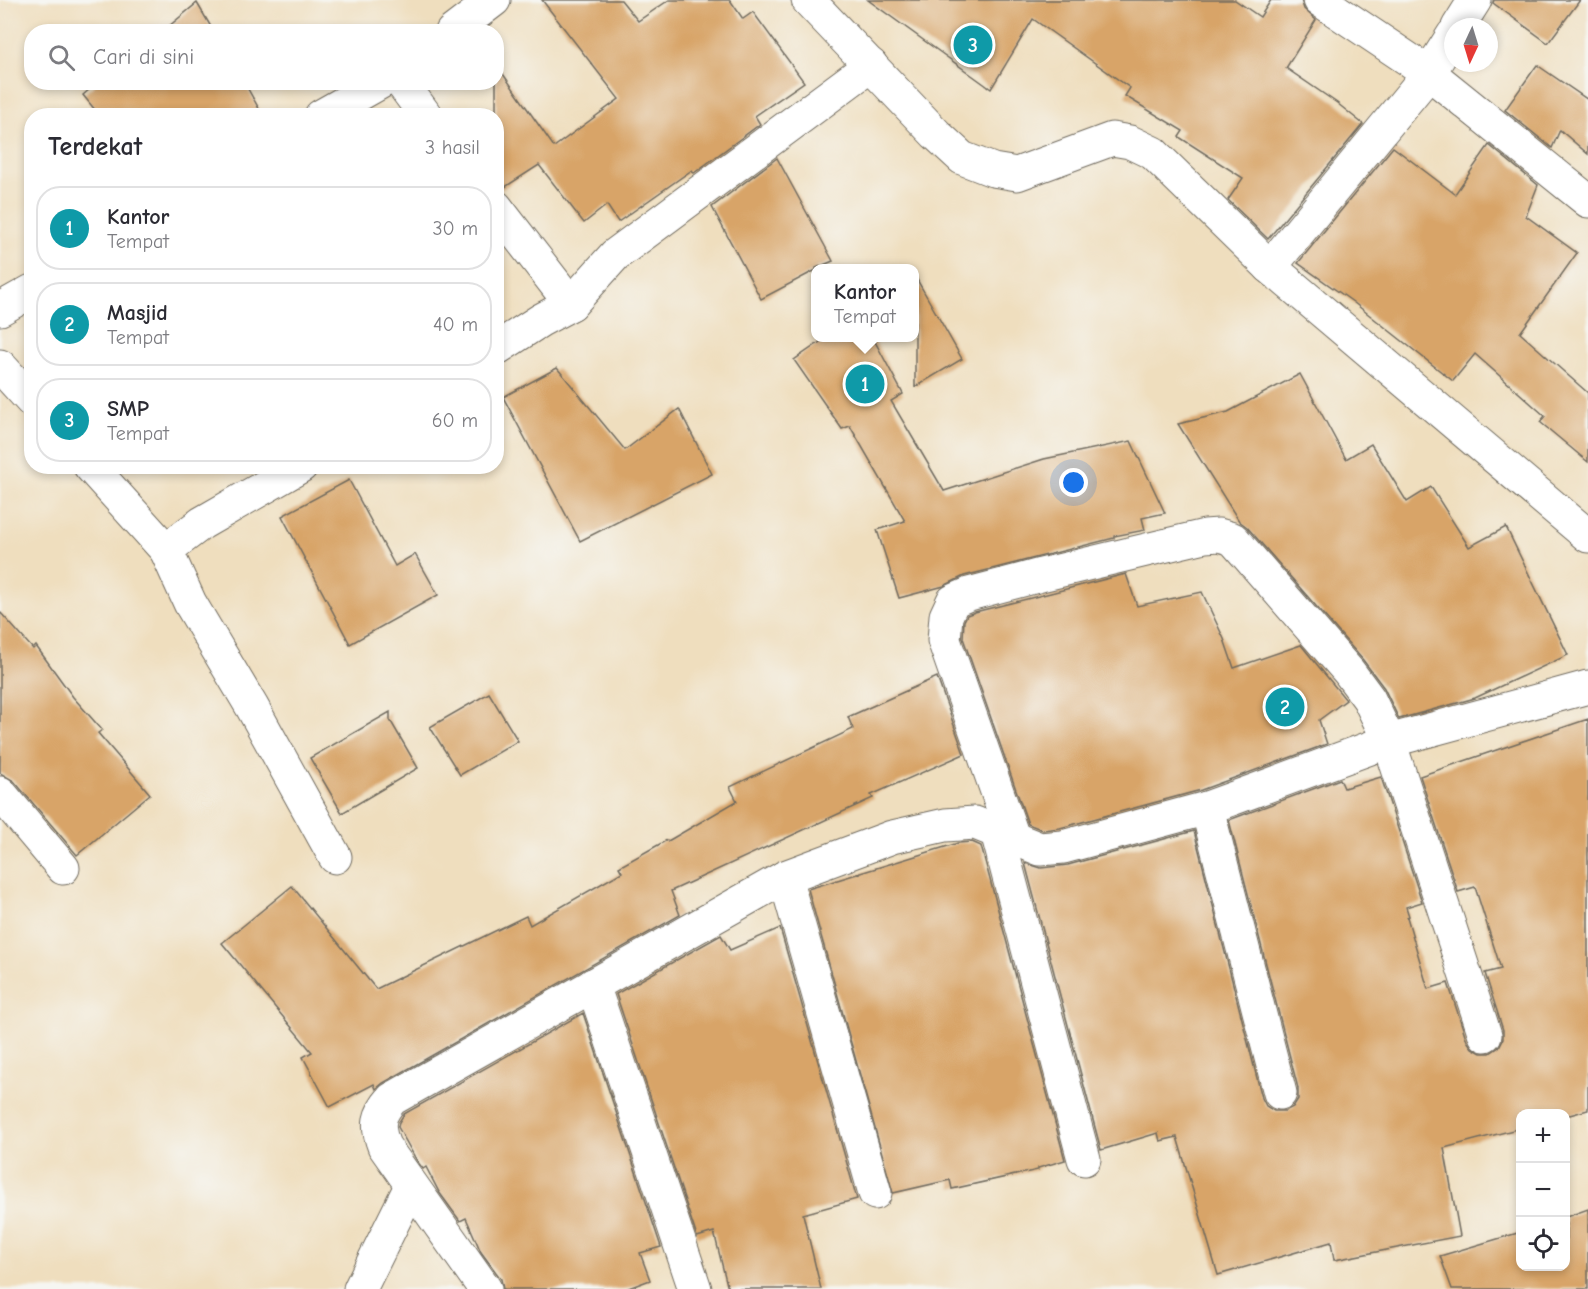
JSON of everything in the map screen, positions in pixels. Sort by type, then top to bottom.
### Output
[{"type":"street","points":[[462,24],[494,0]]},
{"type":"street","points":[[808,0],[936,134],[962,158],[993,170],[1017,174],[1112,139],[1130,142],[1153,153],[1270,267],[1588,536]]},
{"type":"street","points":[[1320,0],[1429,73],[1588,201]]},
{"type":"street","points":[[1464,18],[1475,0]]},
{"type":"street","points":[[1270,267],[1429,73],[1444,49]]},
{"type":"street","points":[[504,344],[571,304],[615,255],[871,65]]},
{"type":"street","points":[[335,108],[367,90]]},
{"type":"street","points":[[407,90],[420,108]]},
{"type":"street","points":[[504,217],[571,304]]},
{"type":"street","points":[[0,309],[24,296]]},
{"type":"street","points":[[0,366],[24,392]]},
{"type":"street","points":[[97,474],[166,550],[190,603],[252,707],[335,857]]},
{"type":"street","points":[[166,550],[202,523],[287,474]]},
{"type":"street","points":[[1084,1159],[1005,836],[944,639],[946,616],[952,602],[969,594],[1041,574],[1205,536],[1219,535],[1233,539],[1370,699],[1389,741],[1485,1035]]},
{"type":"street","points":[[485,1289],[384,1146],[379,1133],[380,1112],[393,1099],[785,878],[892,837],[945,825],[975,823],[1040,849],[1063,847],[1207,808],[1389,741],[1588,687]]},
{"type":"street","points":[[0,793],[63,868]]},
{"type":"street","points":[[1207,808],[1280,1093]]},
{"type":"street","points":[[785,878],[875,1193]]},
{"type":"street","points":[[593,985],[695,1289]]},
{"type":"street","points":[[360,1289],[411,1186]]},
{"type":"building","points":[[542,0],[621,0],[638,21],[669,0],[730,0],[743,19],[753,12],[804,82],[755,116],[760,124],[694,173],[692,170],[618,222],[607,205],[584,223],[539,165],[504,188],[504,108],[496,108],[496,90],[504,90],[504,75],[554,147],[619,99]]},
{"type":"building","points":[[868,0],[1235,0],[1260,17],[1271,0],[1301,0],[1304,9],[1316,20],[1286,68],[1363,124],[1268,239],[1228,200],[1243,178],[1179,137],[1183,131],[1125,96],[1130,88],[1033,19],[991,89]]},
{"type":"building","points":[[1494,0],[1580,0],[1548,43],[1493,3]]},
{"type":"building","points":[[197,3],[209,24],[172,24]]},
{"type":"building","points":[[1537,65],[1588,100],[1588,154],[1560,130],[1552,148],[1505,110]]},
{"type":"building","points":[[89,90],[248,90],[259,108],[94,108],[83,95]]},
{"type":"building","points":[[1489,145],[1538,185],[1526,216],[1577,253],[1520,333],[1588,393],[1588,462],[1540,422],[1545,416],[1475,354],[1453,381],[1353,302],[1298,263],[1393,147],[1455,194]]},
{"type":"building","points":[[777,158],[833,261],[826,264],[811,264],[811,273],[761,299],[712,207]]},
{"type":"building","points":[[919,283],[962,359],[915,387],[915,342],[919,342]]},
{"type":"building","points":[[820,342],[875,342],[903,394],[891,401],[944,491],[1044,459],[1131,441],[1165,513],[1142,518],[1145,530],[1114,536],[1114,538],[964,576],[944,586],[899,598],[877,530],[905,521],[850,426],[842,429],[794,360]]},
{"type":"building","points":[[557,368],[625,450],[679,409],[712,474],[580,541],[504,396]]},
{"type":"building","points":[[1300,374],[1346,459],[1371,444],[1407,502],[1431,487],[1469,547],[1506,527],[1568,655],[1475,698],[1399,719],[1384,688],[1363,660],[1247,527],[1239,521],[1178,424],[1228,412]]},
{"type":"building","points":[[349,480],[395,566],[415,554],[438,595],[350,644],[282,516]]},
{"type":"building","points":[[1126,574],[1137,606],[1202,592],[1224,639],[1234,668],[1301,645],[1346,700],[1319,720],[1327,744],[1201,790],[1060,828],[1043,830],[1028,824],[963,638],[964,621],[967,615],[975,612]]},
{"type":"building","points":[[0,612],[33,649],[36,646],[73,697],[102,730],[98,733],[150,794],[77,855],[14,781],[0,773]]},
{"type":"building","points":[[937,677],[964,754],[871,795],[873,798],[671,891],[680,915],[376,1089],[374,1084],[330,1107],[303,1057],[312,1052],[222,943],[292,886],[376,989],[526,916],[530,925],[622,872],[619,867],[737,801],[730,787],[853,729],[848,717]]},
{"type":"building","points":[[489,693],[518,741],[460,775],[430,727]]},
{"type":"building","points":[[390,712],[390,720],[418,768],[342,813],[310,758]]},
{"type":"building","points":[[1588,719],[1588,1110],[1570,1115],[1570,1109],[1516,1109],[1516,1129],[1444,1148],[1460,1236],[1334,1260],[1331,1242],[1218,1275],[1177,1137],[1160,1141],[1158,1133],[1101,1150],[1025,863],[1041,868],[1068,865],[1194,831],[1262,1098],[1266,1106],[1274,1111],[1285,1111],[1293,1107],[1298,1099],[1298,1088],[1229,820],[1340,779],[1344,788],[1381,777],[1422,902],[1406,907],[1428,989],[1448,983],[1467,1041],[1472,1048],[1481,1053],[1490,1053],[1499,1047],[1503,1039],[1503,1030],[1485,973],[1501,969],[1475,887],[1458,892],[1420,776]]},
{"type":"building","points":[[972,842],[981,846],[1065,1160],[1038,1168],[1038,1170],[952,1189],[950,1180],[893,1193],[808,889],[958,843]]},
{"type":"building","points":[[780,928],[857,1199],[803,1214],[821,1289],[728,1289],[714,1232],[697,1237],[616,994],[721,935],[730,950]]},
{"type":"building","points":[[583,1013],[661,1247],[640,1253],[650,1280],[626,1289],[503,1289],[501,1279],[481,1252],[466,1218],[460,1221],[439,1192],[426,1167],[423,1169],[417,1161],[398,1127],[399,1122],[404,1114]]},
{"type":"building","points":[[1588,1209],[1588,1289],[1452,1289],[1440,1256],[1516,1233],[1516,1271],[1570,1271],[1570,1216]]},
{"type":"place","name":"SMP","points":[[973,45]]},
{"type":"place","name":"Kantor","points":[[865,384]]},
{"type":"place","name":"Masjid","points":[[1285,707]]}]
